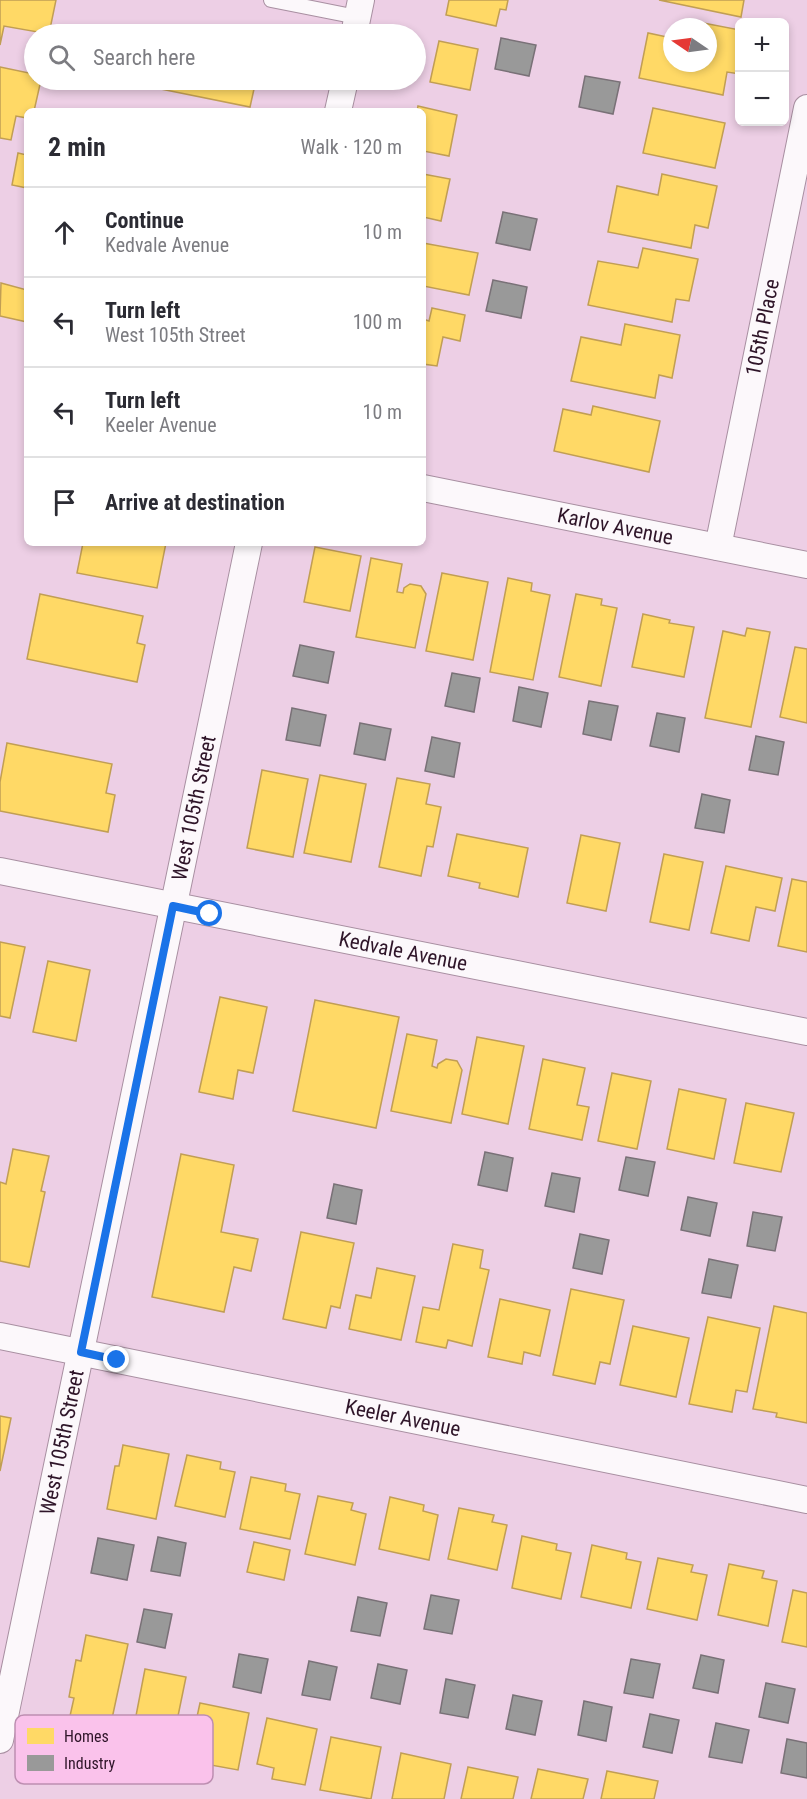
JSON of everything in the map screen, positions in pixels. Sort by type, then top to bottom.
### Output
[{"type":"street","points":[[339,108],[343,90]]},
{"type":"street","name":"105th Place","points":[[718,547],[807,108]]},
{"type":"street","name":"Karlov Avenue","points":[[426,489],[807,565]]},
{"type":"street","name":"West 105th Street","points":[[0,1740],[248,546]]},
{"type":"street","name":"Kedvale Avenue","points":[[0,871],[807,1032]]},
{"type":"street","name":"Keeler Avenue","points":[[0,1336],[807,1500]]},
{"type":"lane","points":[[271,0],[357,17]]},
{"type":"building: Homes","points":[[0,0],[56,0],[51,24],[24,24],[24,30],[4,26],[0,45]]},
{"type":"building: Homes","points":[[449,0],[508,0],[506,10],[500,9],[496,26],[446,15]]},
{"type":"building: Homes","points":[[659,0],[744,0],[741,17]]},
{"type":"building: Homes","points":[[717,26],[735,29],[735,73],[727,72],[723,95],[639,78],[648,33],[663,36],[663,72],[717,72]]},
{"type":"building: Homes","points":[[439,41],[478,49],[470,90],[430,82]]},
{"type":"building: Homes","points":[[0,67],[24,72],[24,90],[39,90],[35,108],[24,108],[24,117],[16,116],[11,140],[0,138]]},
{"type":"building: Homes","points":[[166,90],[254,90],[250,107]]},
{"type":"building: Homes","points":[[418,106],[457,115],[449,156],[426,152],[426,108],[418,108]]},
{"type":"building: Homes","points":[[653,108],[725,123],[715,168],[643,153]]},
{"type":"building: Homes","points":[[18,153],[24,154],[24,187],[12,185]]},
{"type":"building: Homes","points":[[662,174],[717,186],[708,228],[695,225],[691,248],[608,232],[617,186],[658,195]]},
{"type":"building: Homes","points":[[426,175],[450,179],[441,221],[426,218]]},
{"type":"building: Homes","points":[[426,244],[478,253],[469,295],[426,287]]},
{"type":"building: Homes","points":[[643,248],[698,259],[689,301],[676,299],[672,322],[588,305],[598,261],[638,268]]},
{"type":"building: Homes","points":[[1,283],[24,289],[24,321],[0,316]]},
{"type":"building: Homes","points":[[432,308],[465,315],[460,341],[443,337],[437,366],[426,364],[426,320],[429,321]]},
{"type":"building: Homes","points":[[625,324],[680,335],[672,378],[659,375],[655,398],[571,381],[581,337],[621,345]]},
{"type":"building: Homes","points":[[593,406],[660,421],[649,472],[554,451],[563,409],[591,415]]},
{"type":"building: Homes","points":[[82,546],[165,546],[157,588],[77,573]]},
{"type":"building: Homes","points":[[315,547],[361,556],[350,611],[304,602]]},
{"type":"building: Homes","points":[[371,558],[402,564],[397,592],[403,593],[404,588],[410,584],[421,586],[426,594],[415,648],[356,637]]},
{"type":"building: Homes","points":[[442,573],[488,582],[473,660],[426,651]]},
{"type":"building: Homes","points":[[508,578],[532,583],[531,591],[550,595],[533,680],[490,672]]},
{"type":"building: Homes","points":[[40,594],[143,616],[137,643],[145,645],[137,682],[27,659]]},
{"type":"building: Homes","points":[[576,594],[602,599],[601,605],[617,608],[601,686],[559,677]]},
{"type":"building: Homes","points":[[643,614],[670,620],[669,623],[694,627],[684,677],[632,667]]},
{"type":"building: Homes","points":[[747,628],[770,632],[751,727],[705,718],[723,631],[745,636]]},
{"type":"building: Homes","points":[[795,647],[807,649],[807,723],[780,717]]},
{"type":"building: Homes","points":[[7,743],[112,764],[106,793],[115,795],[108,832],[0,811],[0,782]]},
{"type":"building: Homes","points":[[262,770],[308,779],[293,857],[247,848]]},
{"type":"building: Homes","points":[[320,775],[366,784],[351,862],[304,853]]},
{"type":"building: Homes","points":[[397,778],[430,784],[426,804],[441,807],[433,847],[427,846],[421,876],[379,867]]},
{"type":"building: Homes","points":[[457,834],[528,848],[518,897],[479,888],[480,883],[448,876]]},
{"type":"building: Homes","points":[[581,835],[620,843],[606,911],[567,903]]},
{"type":"building: Homes","points":[[664,854],[703,862],[689,930],[650,922]]},
{"type":"building: Homes","points":[[726,866],[782,878],[775,911],[756,907],[749,941],[711,933]]},
{"type":"building: Homes","points":[[792,879],[807,882],[807,952],[778,946]]},
{"type":"building: Homes","points":[[0,942],[25,947],[10,1018],[0,1016]]},
{"type":"building: Homes","points":[[48,961],[90,970],[76,1041],[33,1032]]},
{"type":"building: Homes","points":[[220,997],[267,1007],[253,1073],[238,1070],[233,1099],[199,1092]]},
{"type":"building: Homes","points":[[315,1000],[399,1017],[376,1128],[293,1111]]},
{"type":"building: Homes","points":[[407,1034],[437,1040],[432,1066],[437,1068],[438,1064],[446,1059],[457,1061],[462,1070],[451,1123],[391,1111]]},
{"type":"building: Homes","points":[[477,1037],[524,1046],[508,1124],[462,1114]]},
{"type":"building: Homes","points":[[543,1059],[585,1068],[577,1105],[589,1107],[582,1140],[529,1129]]},
{"type":"building: Homes","points":[[612,1073],[651,1081],[637,1149],[598,1141]]},
{"type":"building: Homes","points":[[679,1089],[726,1099],[714,1159],[667,1149]]},
{"type":"building: Homes","points":[[746,1103],[794,1113],[781,1172],[734,1163]]},
{"type":"building: Homes","points":[[13,1149],[49,1156],[41,1191],[45,1192],[29,1267],[0,1261],[0,1182],[6,1184]]},
{"type":"building: Homes","points":[[181,1154],[234,1165],[221,1232],[258,1239],[251,1271],[234,1267],[224,1312],[152,1297]]},
{"type":"building: Homes","points":[[301,1232],[354,1243],[340,1308],[331,1306],[326,1328],[283,1319]]},
{"type":"building: Homes","points":[[453,1244],[483,1250],[480,1268],[489,1270],[472,1346],[448,1340],[446,1348],[416,1342],[423,1307],[439,1310]]},
{"type":"building: Homes","points":[[377,1268],[415,1276],[401,1340],[349,1329],[356,1295],[371,1298]]},
{"type":"building: Homes","points":[[571,1289],[624,1300],[610,1364],[600,1362],[595,1384],[553,1375]]},
{"type":"building: Homes","points":[[500,1299],[550,1310],[540,1356],[524,1352],[522,1364],[488,1357]]},
{"type":"building: Homes","points":[[774,1306],[807,1313],[807,1423],[776,1417],[777,1413],[753,1409]]},
{"type":"building: Homes","points":[[708,1317],[760,1328],[747,1392],[736,1390],[732,1412],[689,1404]]},
{"type":"building: Homes","points":[[633,1326],[689,1338],[676,1397],[620,1385]]},
{"type":"building: Homes","points":[[0,1416],[11,1418],[0,1471]]},
{"type":"building: Homes","points":[[123,1445],[169,1454],[156,1519],[107,1509],[115,1466],[119,1466]]},
{"type":"building: Homes","points":[[187,1455],[221,1462],[220,1469],[235,1472],[225,1517],[175,1506]]},
{"type":"building: Homes","points":[[251,1477],[286,1484],[285,1491],[300,1494],[290,1539],[240,1529]]},
{"type":"building: Homes","points":[[318,1496],[353,1503],[351,1510],[366,1514],[355,1565],[305,1554]]},
{"type":"building: Homes","points":[[390,1497],[424,1505],[423,1511],[438,1515],[429,1560],[379,1549]]},
{"type":"building: Homes","points":[[459,1508],[494,1515],[492,1522],[507,1525],[497,1570],[448,1559]]},
{"type":"building: Homes","points":[[522,1536],[557,1544],[556,1550],[571,1553],[561,1599],[512,1588]]},
{"type":"building: Homes","points":[[254,1542],[290,1550],[284,1580],[247,1572]]},
{"type":"building: Homes","points":[[592,1545],[627,1553],[626,1559],[641,1562],[631,1608],[581,1597]]},
{"type":"building: Homes","points":[[658,1558],[693,1565],[691,1572],[707,1575],[697,1620],[647,1609]]},
{"type":"building: Homes","points":[[729,1564],[764,1571],[762,1578],[777,1581],[768,1626],[718,1615]]},
{"type":"building: Homes","points":[[793,1590],[807,1593],[807,1647],[782,1642]]},
{"type":"building: Homes","points":[[86,1635],[128,1644],[113,1715],[70,1715],[74,1698],[69,1697],[76,1660],[81,1661]]},
{"type":"building: Homes","points":[[145,1669],[186,1677],[178,1715],[136,1715]]},
{"type":"building: Homes","points":[[200,1703],[249,1713],[238,1770],[213,1765],[213,1715],[197,1715]]},
{"type":"building: Homes","points":[[267,1718],[317,1729],[305,1785],[272,1779],[274,1768],[257,1764]]},
{"type":"building: Homes","points":[[331,1737],[381,1747],[371,1799],[320,1790]]},
{"type":"building: Homes","points":[[401,1753],[451,1764],[444,1799],[392,1799]]},
{"type":"building: Homes","points":[[468,1767],[518,1777],[513,1799],[461,1799]]},
{"type":"building: Homes","points":[[538,1769],[588,1779],[583,1799],[531,1799]]},
{"type":"building: Homes","points":[[607,1771],[658,1781],[654,1799],[601,1799]]},
{"type":"building: Industry","points":[[501,38],[536,45],[529,76],[495,69]]},
{"type":"building: Industry","points":[[585,76],[620,82],[613,114],[579,107]]},
{"type":"building: Industry","points":[[503,212],[537,219],[530,250],[496,243]]},
{"type":"building: Industry","points":[[493,280],[527,287],[521,318],[486,311]]},
{"type":"building: Industry","points":[[300,645],[334,652],[328,683],[293,676]]},
{"type":"building: Industry","points":[[452,673],[480,678],[474,712],[445,706]]},
{"type":"building: Industry","points":[[519,687],[548,693],[541,727],[513,721]]},
{"type":"building: Industry","points":[[589,701],[618,706],[611,740],[583,734]]},
{"type":"building: Industry","points":[[292,708],[326,715],[320,746],[286,740]]},
{"type":"building: Industry","points":[[657,713],[685,718],[679,752],[650,746]]},
{"type":"building: Industry","points":[[360,723],[391,729],[385,760],[354,754]]},
{"type":"building: Industry","points":[[756,736],[784,742],[778,775],[749,770]]},
{"type":"building: Industry","points":[[432,737],[460,743],[454,777],[425,771]]},
{"type":"building: Industry","points":[[702,794],[730,800],[724,833],[695,828]]},
{"type":"building: Industry","points":[[485,1152],[513,1158],[507,1191],[478,1185]]},
{"type":"building: Industry","points":[[626,1157],[655,1162],[648,1196],[619,1190]]},
{"type":"building: Industry","points":[[552,1173],[580,1178],[574,1212],[545,1206]]},
{"type":"building: Industry","points":[[334,1184],[362,1190],[356,1224],[327,1218]]},
{"type":"building: Industry","points":[[688,1197],[717,1203],[710,1236],[681,1230]]},
{"type":"building: Industry","points":[[753,1212],[782,1217],[775,1251],[747,1246]]},
{"type":"building: Industry","points":[[580,1234],[609,1240],[602,1274],[573,1268]]},
{"type":"building: Industry","points":[[709,1259],[738,1265],[731,1298],[702,1293]]},
{"type":"building: Industry","points":[[158,1537],[186,1543],[180,1576],[151,1571]]},
{"type":"building: Industry","points":[[98,1538],[134,1545],[127,1580],[91,1573]]},
{"type":"building: Industry","points":[[431,1595],[459,1600],[452,1634],[424,1629]]},
{"type":"building: Industry","points":[[358,1597],[387,1603],[380,1636],[351,1631]]},
{"type":"building: Industry","points":[[144,1609],[172,1614],[165,1648],[137,1642]]},
{"type":"building: Industry","points":[[239,1654],[268,1659],[261,1693],[233,1687]]},
{"type":"building: Industry","points":[[701,1655],[724,1660],[718,1693],[693,1688]]},
{"type":"building: Industry","points":[[631,1659],[660,1664],[653,1698],[624,1693]]},
{"type":"building: Industry","points":[[309,1661],[337,1667],[330,1700],[302,1695]]},
{"type":"building: Industry","points":[[378,1664],[407,1670],[400,1704],[371,1698]]},
{"type":"building: Industry","points":[[446,1679],[475,1685],[468,1718],[440,1713]]},
{"type":"building: Industry","points":[[766,1683],[795,1689],[788,1723],[759,1717]]},
{"type":"building: Industry","points":[[513,1695],[542,1701],[535,1735],[506,1729]]},
{"type":"building: Industry","points":[[584,1701],[612,1707],[606,1741],[578,1735]]},
{"type":"building: Industry","points":[[650,1714],[679,1720],[672,1753],[643,1747]]},
{"type":"building: Industry","points":[[716,1723],[749,1730],[742,1763],[709,1757]]},
{"type":"building: Industry","points":[[787,1739],[807,1743],[807,1778],[781,1773]]},
{"type":"route","points":[[117,1360],[81,1352],[173,906],[210,914]]}]
